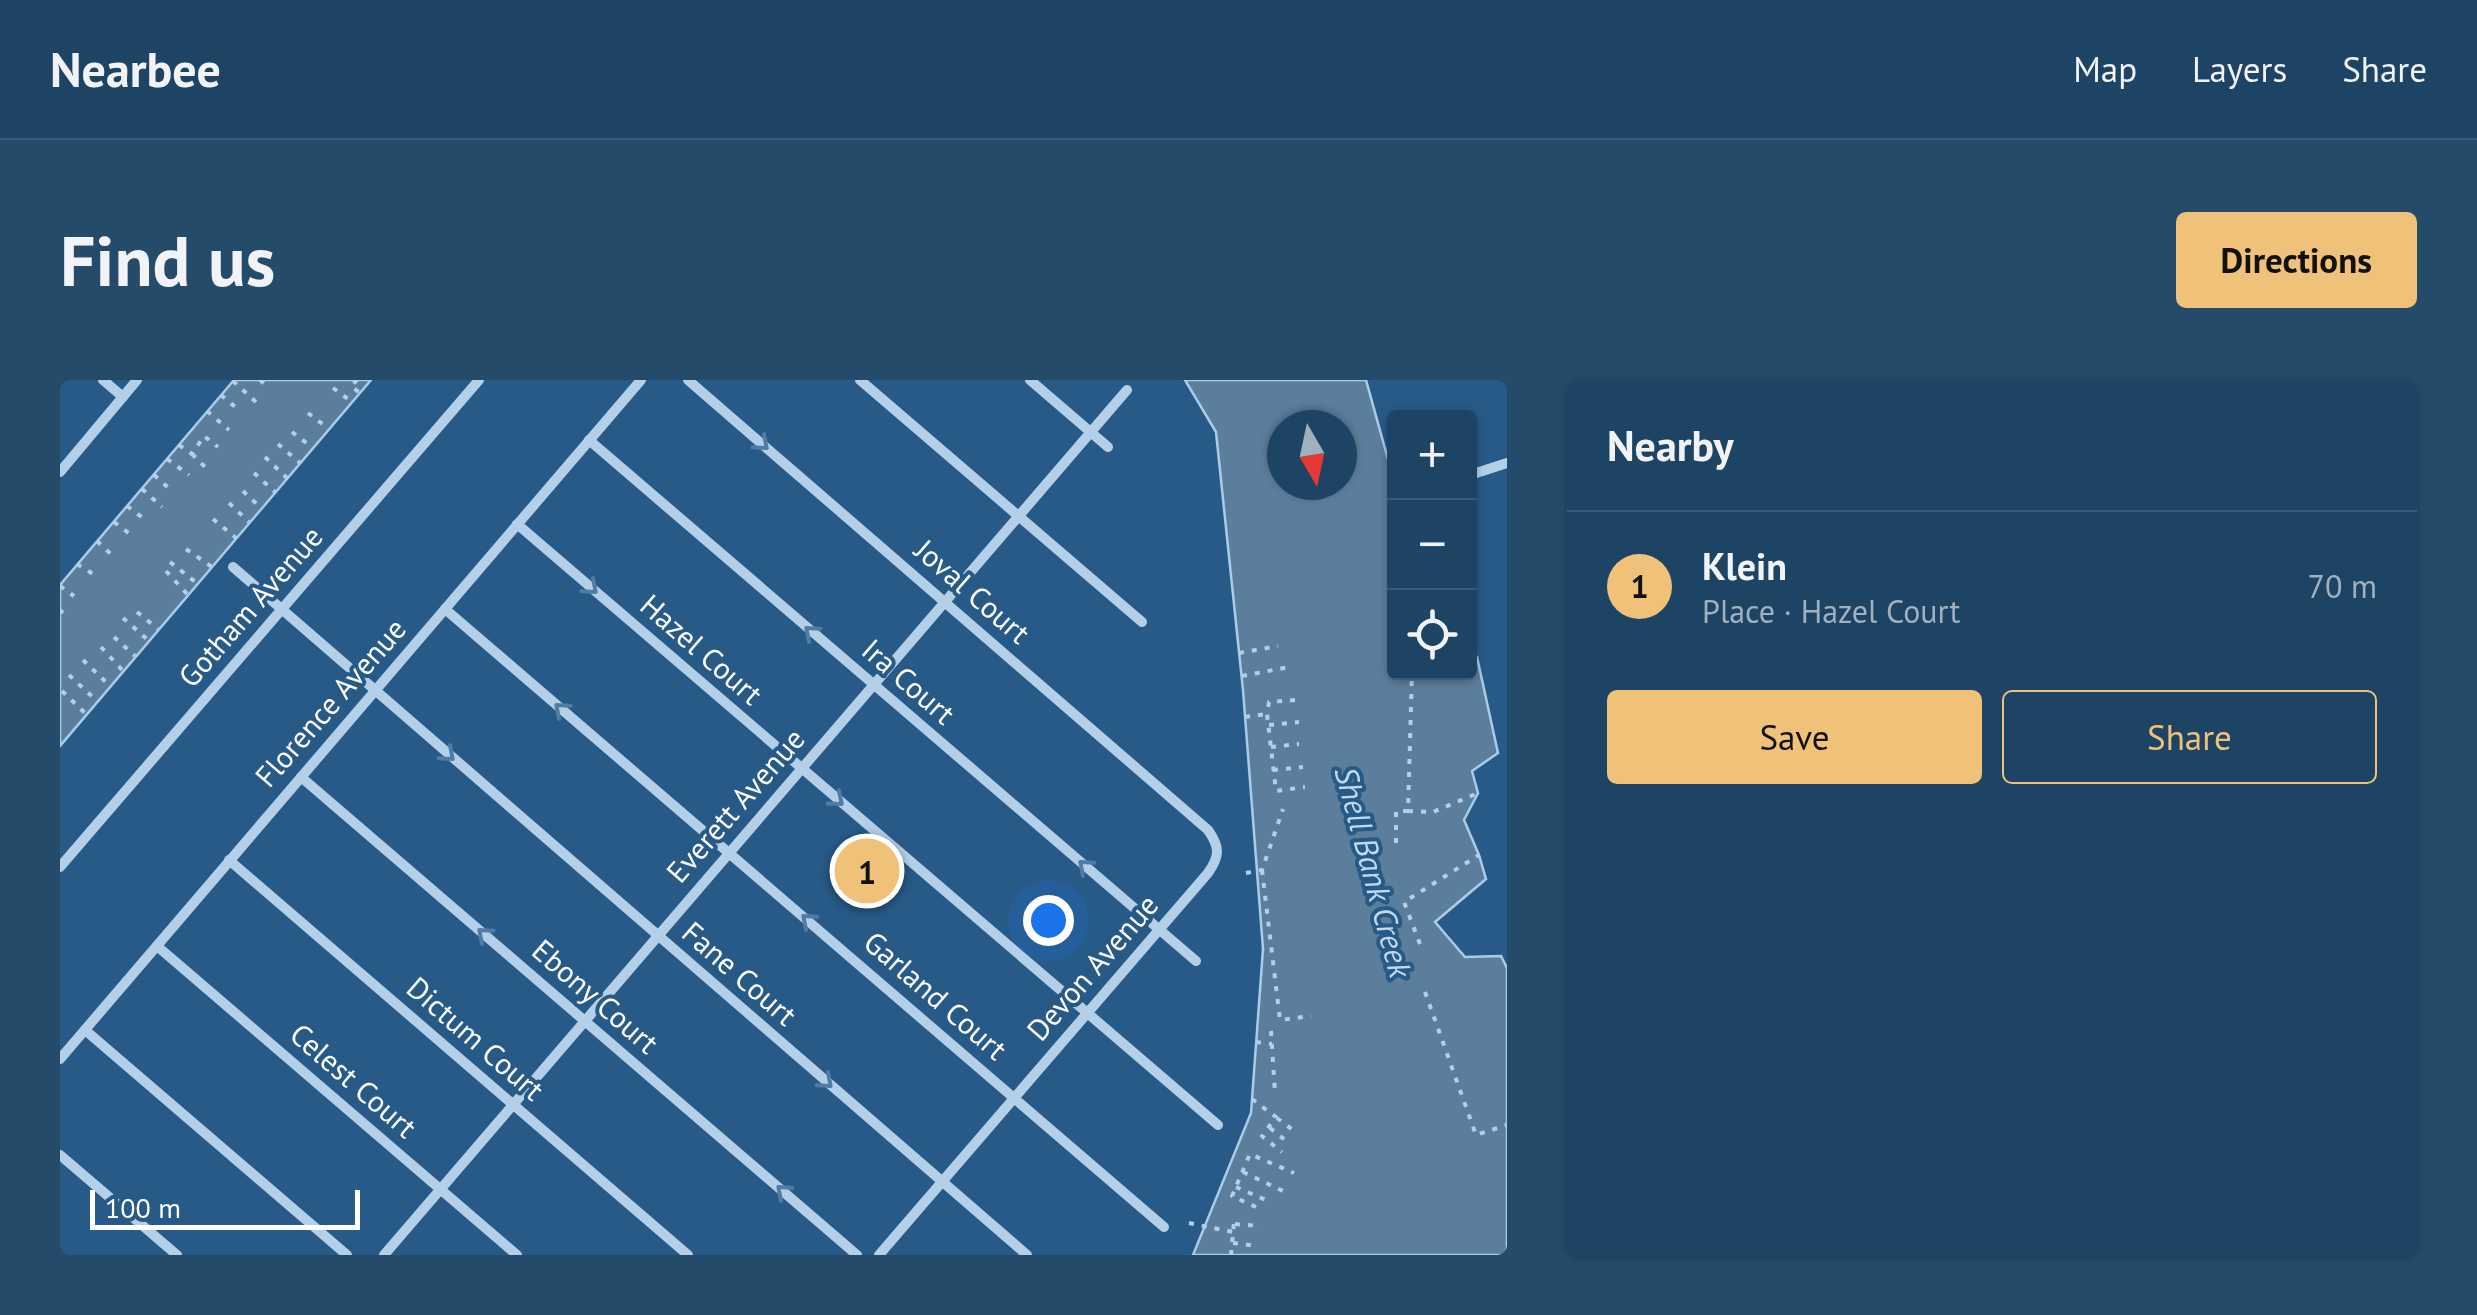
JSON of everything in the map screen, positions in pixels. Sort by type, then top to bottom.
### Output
[{"type":"street","points":[[103,380],[122,397]]},
{"type":"street","points":[[62,467],[137,380]]},
{"type":"street","name":"Gotham Avenue","points":[[60,867],[480,380]]},
{"type":"street","name":"Florence Avenue","points":[[60,1058],[640,380]]},
{"type":"street","name":"Joval Court","points":[[688,380],[1208,830],[1218,846]]},
{"type":"street","points":[[860,380],[1142,622]]},
{"type":"street","points":[[1030,380],[1108,447]]},
{"type":"street","name":"Everett Avenue","points":[[384,1255],[1127,390]]},
{"type":"street","name":"Ira Court","points":[[590,440],[1196,961]]},
{"type":"street","points":[[1477,472],[1507,463]]},
{"type":"street","name":"Hazel Court","points":[[517,524],[1218,1125]]},
{"type":"street","name":"Fane Court","points":[[233,568],[1026,1255]]},
{"type":"street","name":"Garland Court","points":[[445,609],[1164,1227]]},
{"type":"street","name":"Ebony Court","points":[[301,777],[858,1255]]},
{"type":"street","name":"Devon Avenue","points":[[880,1255],[1208,873],[1217,860],[1218,846]]},
{"type":"street","name":"Dictum Court","points":[[229,860],[688,1255]]},
{"type":"street","name":"Celest Court","points":[[157,946],[517,1255]]},
{"type":"street","points":[[85,1030],[347,1255]]},
{"type":"street","points":[[60,1155],[177,1255]]},
{"type":"path","points":[[260,380],[269,388]]},
{"type":"path","points":[[357,380],[351,386],[360,392]]},
{"type":"path","points":[[233,381],[256,402]]},
{"type":"path","points":[[333,388],[352,402]]},
{"type":"path","points":[[221,395],[240,411]]},
{"type":"path","points":[[207,411],[229,430]]},
{"type":"path","points":[[308,412],[329,429]]},
{"type":"path","points":[[292,432],[313,448]]},
{"type":"path","points":[[192,454],[204,436],[218,447]]},
{"type":"path","points":[[179,444],[205,466]]},
{"type":"path","points":[[278,444],[300,463]]},
{"type":"path","points":[[264,458],[287,478]]},
{"type":"path","points":[[167,459],[189,474]]},
{"type":"path","points":[[254,473],[275,492]]},
{"type":"path","points":[[154,475],[173,492]]},
{"type":"path","points":[[142,489],[162,506]]},
{"type":"path","points":[[243,491],[261,508]]},
{"type":"path","points":[[229,503],[249,522]]},
{"type":"path","points":[[127,506],[147,521]]},
{"type":"path","points":[[212,518],[236,538]]},
{"type":"path","points":[[114,522],[130,534]]},
{"type":"path","points":[[97,541],[114,557]]},
{"type":"path","points":[[186,549],[212,567]]},
{"type":"path","points":[[170,562],[198,584]]},
{"type":"path","points":[[78,564],[93,574]]},
{"type":"path","points":[[166,572],[188,595]]},
{"type":"path","points":[[60,586],[74,596]]},
{"type":"path","points":[[137,612],[158,629]]},
{"type":"path","points":[[123,618],[148,640]]},
{"type":"path","points":[[114,637],[136,656]]},
{"type":"path","points":[[100,646],[123,671]]},
{"type":"path","points":[[1240,653],[1278,646]]},
{"type":"path","points":[[83,660],[110,686]]},
{"type":"path","points":[[1242,676],[1290,666]]},
{"type":"path","points":[[70,676],[98,702]]},
{"type":"path","points":[[1408,811],[1412,680]]},
{"type":"path","points":[[62,691],[87,715]]},
{"type":"path","points":[[1295,700],[1269,702],[1268,725],[1276,791],[1305,787]]},
{"type":"path","points":[[1246,717],[1267,714]]},
{"type":"path","points":[[1268,725],[1299,722]]},
{"type":"path","points":[[1271,747],[1299,744]]},
{"type":"path","points":[[1274,770],[1303,767]]},
{"type":"path","points":[[1396,843],[1396,811],[1433,812],[1478,793]]},
{"type":"path","points":[[1282,809],[1262,870],[1280,1020],[1311,1016]]},
{"type":"path","points":[[1420,944],[1404,902],[1479,855]]},
{"type":"path","points":[[1246,874],[1262,870]]},
{"type":"path","points":[[1426,992],[1476,1135],[1507,1125]]},
{"type":"path","points":[[1271,1031],[1275,1093]]},
{"type":"path","points":[[1256,1042],[1272,1044]]},
{"type":"path","points":[[1252,1100],[1298,1133]]},
{"type":"path","points":[[1276,1117],[1262,1136],[1282,1152]]},
{"type":"path","points":[[1269,1127],[1290,1144]]},
{"type":"path","points":[[1256,1208],[1232,1196],[1250,1154],[1294,1173]]},
{"type":"path","points":[[1243,1172],[1285,1192]]},
{"type":"path","points":[[1229,1181],[1268,1201]]},
{"type":"path","points":[[1189,1222],[1233,1232]]},
{"type":"path","points":[[1240,1255],[1231,1254],[1234,1223],[1260,1226]]},
{"type":"path","points":[[1232,1243],[1258,1246]]},
{"type":"water","points":[[234,380],[371,380],[60,746],[60,585]]},
{"type":"water","name":"Shell Bank Creek","points":[[1185,380],[1366,380],[1387,456],[1387,680],[1477,680],[1477,657],[1498,753],[1472,771],[1478,793],[1464,820],[1486,879],[1435,922],[1465,957],[1501,956],[1507,968],[1507,1255],[1193,1255],[1251,1113],[1263,949],[1243,690],[1216,432]]},
{"type":"place","name":"Klein","points":[[867,871]]}]
